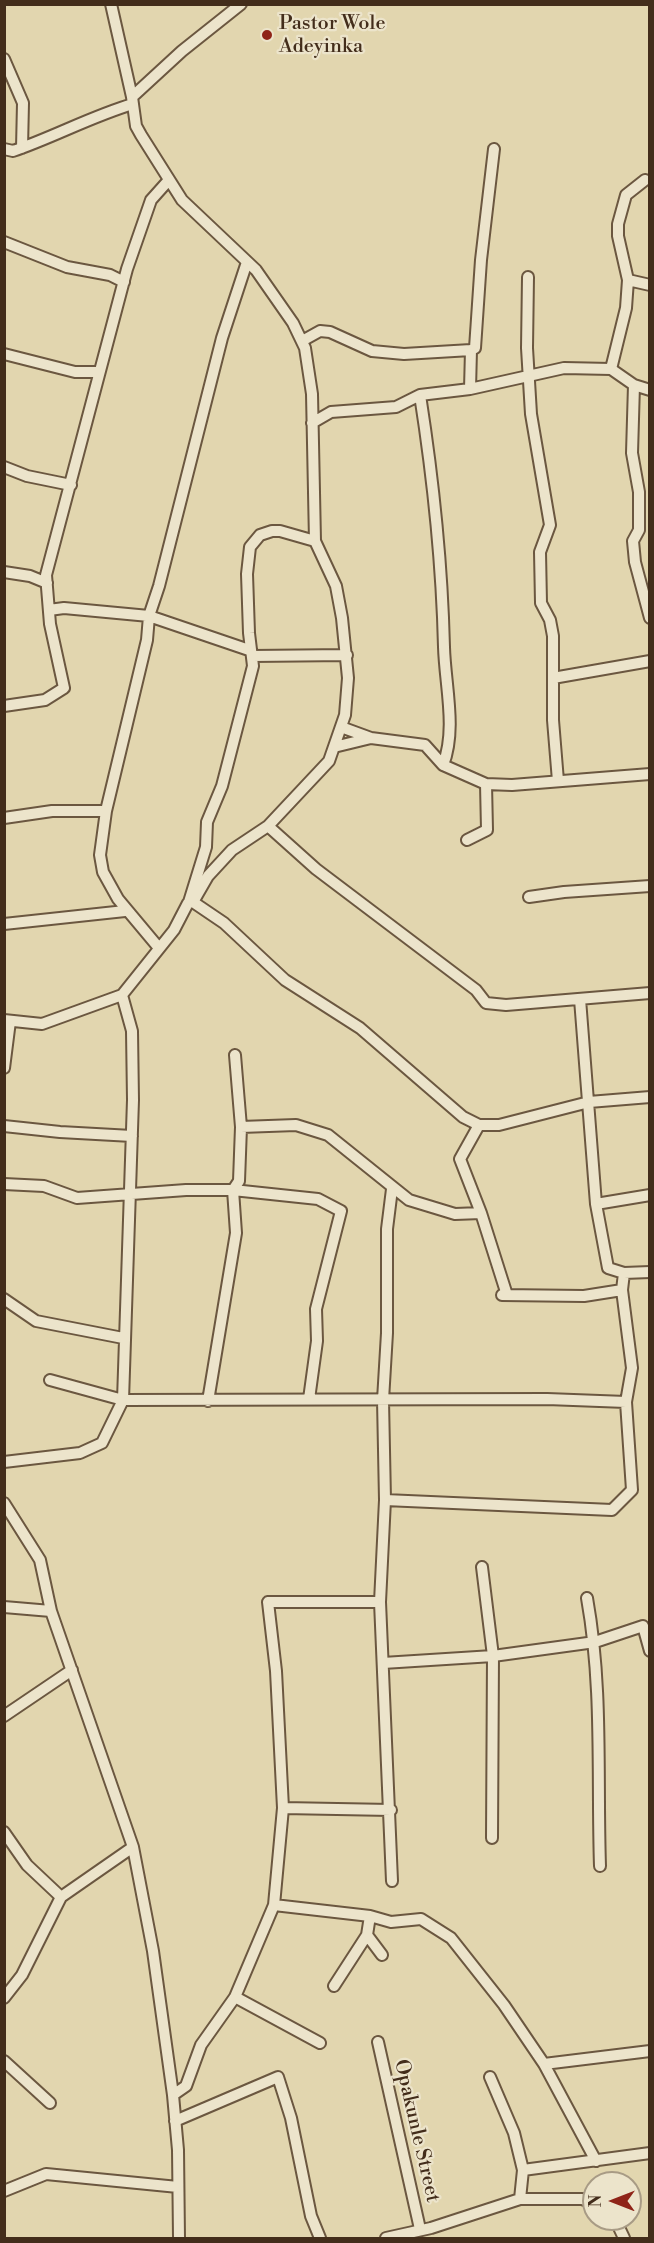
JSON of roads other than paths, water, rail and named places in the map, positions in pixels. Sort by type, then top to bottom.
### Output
[{"type":"street","points":[[4,1068],[7,1020],[42,1024],[122,995],[174,930],[208,876],[232,850],[268,826],[316,778],[329,761],[348,701],[346,655],[336,586],[315,541],[310,370],[302,341],[256,270],[182,200],[168,181],[136,126],[133,100],[111,4]]},
{"type":"street","points":[[4,149],[13,151],[80,126],[98,114],[133,100],[182,51],[241,4]]},
{"type":"street","points":[[4,58],[23,104],[22,148]]},
{"type":"street","points":[[302,341],[320,331],[330,332],[372,351],[404,354],[475,348],[481,260],[494,149]]},
{"type":"street","points":[[611,369],[626,308],[628,280],[618,236],[621,205],[626,195],[645,180]]},
{"type":"street","points":[[4,706],[45,700],[64,688],[49,610],[46,575],[124,282],[151,200],[168,181]]},
{"type":"street","points":[[4,242],[67,267],[110,275],[124,282]]},
{"type":"street","points":[[159,948],[125,911],[100,862],[106,811],[138,684],[147,640],[149,616],[222,338],[247,262]]},
{"type":"street","points":[[528,277],[528,376],[533,425],[545,483],[550,525],[540,552],[539,573],[541,603],[550,620],[553,636],[558,781]]},
{"type":"street","points":[[628,280],[650,285]]},
{"type":"street","points":[[470,389],[471,350]]},
{"type":"street","points":[[4,354],[75,372],[99,372]]},
{"type":"street","points":[[312,423],[331,412],[396,407],[420,395],[470,389],[564,368],[611,369],[634,384],[650,390]]},
{"type":"street","points":[[634,384],[632,453],[639,492],[639,530],[633,541],[635,562],[650,618]]},
{"type":"street","points":[[420,395],[434,485],[434,521],[444,634],[450,747],[443,765]]},
{"type":"street","points":[[312,404],[331,412]]},
{"type":"street","points":[[4,467],[27,476],[71,485]]},
{"type":"street","points":[[191,902],[206,847],[207,822],[222,786],[253,666],[247,574],[250,547],[260,535],[272,531],[280,531],[315,541]]},
{"type":"street","points":[[4,572],[30,576],[47,583]]},
{"type":"street","points":[[49,610],[64,608],[149,616],[251,653],[346,655]]},
{"type":"street","points":[[553,678],[650,661]]},
{"type":"street","points":[[341,727],[371,738],[425,746],[443,765],[486,784],[512,785],[650,774]]},
{"type":"street","points":[[334,747],[371,738]]},
{"type":"street","points":[[467,840],[487,830],[486,784]]},
{"type":"street","points":[[4,818],[52,811],[106,811]]},
{"type":"street","points":[[268,826],[316,869],[476,990],[486,1003],[506,1005],[650,993]]},
{"type":"street","points":[[529,897],[564,892],[650,886]]},
{"type":"street","points":[[191,902],[224,923],[285,980],[360,1028],[463,1117],[479,1125],[499,1125],[589,1102],[650,1097]]},
{"type":"street","points":[[4,924],[125,911]]},
{"type":"street","points":[[4,1462],[80,1453],[102,1443],[123,1400],[123,1338],[132,1194],[132,1031],[122,995]]},
{"type":"street","points":[[580,999],[596,1204],[608,1268],[624,1273],[650,1272]]},
{"type":"street","points":[[208,1401],[236,1233],[233,1190],[239,1181],[241,1127],[235,1055]]},
{"type":"street","points":[[241,1127],[296,1125],[328,1135],[392,1189],[409,1200],[455,1214],[481,1214]]},
{"type":"street","points":[[479,1125],[460,1159],[481,1214],[504,1295],[584,1296],[622,1290]]},
{"type":"street","points":[[4,1126],[132,1136]]},
{"type":"street","points":[[4,1184],[44,1186],[77,1198],[233,1190],[318,1199],[341,1211],[315,1309],[316,1341],[309,1399]]},
{"type":"street","points":[[392,1189],[387,1229],[387,1333],[383,1400],[385,1500],[380,1602],[391,1810],[392,1881]]},
{"type":"street","points":[[596,1204],[650,1195]]},
{"type":"street","points":[[385,1500],[612,1510],[632,1490],[626,1402],[632,1368],[622,1290],[624,1273]]},
{"type":"street","points":[[4,1299],[36,1321],[123,1338]]},
{"type":"street","points":[[50,1380],[123,1400],[547,1399],[626,1402]]},
{"type":"street","points":[[4,1503],[40,1560],[51,1611],[133,1847],[153,1951],[172,2095],[179,2238]]},
{"type":"street","points":[[482,1567],[493,1656],[492,1838]]},
{"type":"street","points":[[587,1598],[595,1642],[601,1747],[598,1800],[600,1866]]},
{"type":"street","points":[[172,2095],[186,2086],[201,2045],[235,1997],[274,1905],[283,1808],[276,1671],[268,1602],[380,1602]]},
{"type":"street","points":[[4,1606],[51,1611]]},
{"type":"street","points":[[383,1663],[493,1656],[595,1642],[643,1626],[650,1651]]},
{"type":"street","points":[[4,1716],[72,1670]]},
{"type":"street","points":[[283,1808],[391,1810]]},
{"type":"street","points":[[4,1832],[27,1865],[62,1897]]},
{"type":"street","points":[[4,1998],[14,1986],[62,1897],[133,1847]]},
{"type":"street","points":[[274,1905],[369,1916],[391,1922],[421,1919],[452,1938],[504,2005],[544,2064],[596,2161]]},
{"type":"street","points":[[334,1986],[367,1935],[369,1916]]},
{"type":"street","points":[[367,1935],[382,1955]]},
{"type":"street","points":[[4,1979],[14,1986]]},
{"type":"street","points":[[235,1997],[320,2043]]},
{"type":"street","name":"Opakunle Street","points":[[378,2042],[425,2228],[435,2238]]},
{"type":"street","points":[[544,2064],[650,2051]]},
{"type":"street","points":[[4,2061],[50,2103]]},
{"type":"street","points":[[175,2121],[278,2077],[291,2118],[311,2216],[320,2238]]},
{"type":"street","points":[[490,2077],[514,2133],[524,2170],[520,2199]]},
{"type":"street","points":[[524,2170],[650,2153]]},
{"type":"street","points":[[4,2191],[46,2174],[178,2187]]},
{"type":"street","points":[[386,2238],[520,2199],[582,2199]]},
{"type":"place","name":"Pastor Wole Adeyinka","points":[[267,35]]}]
